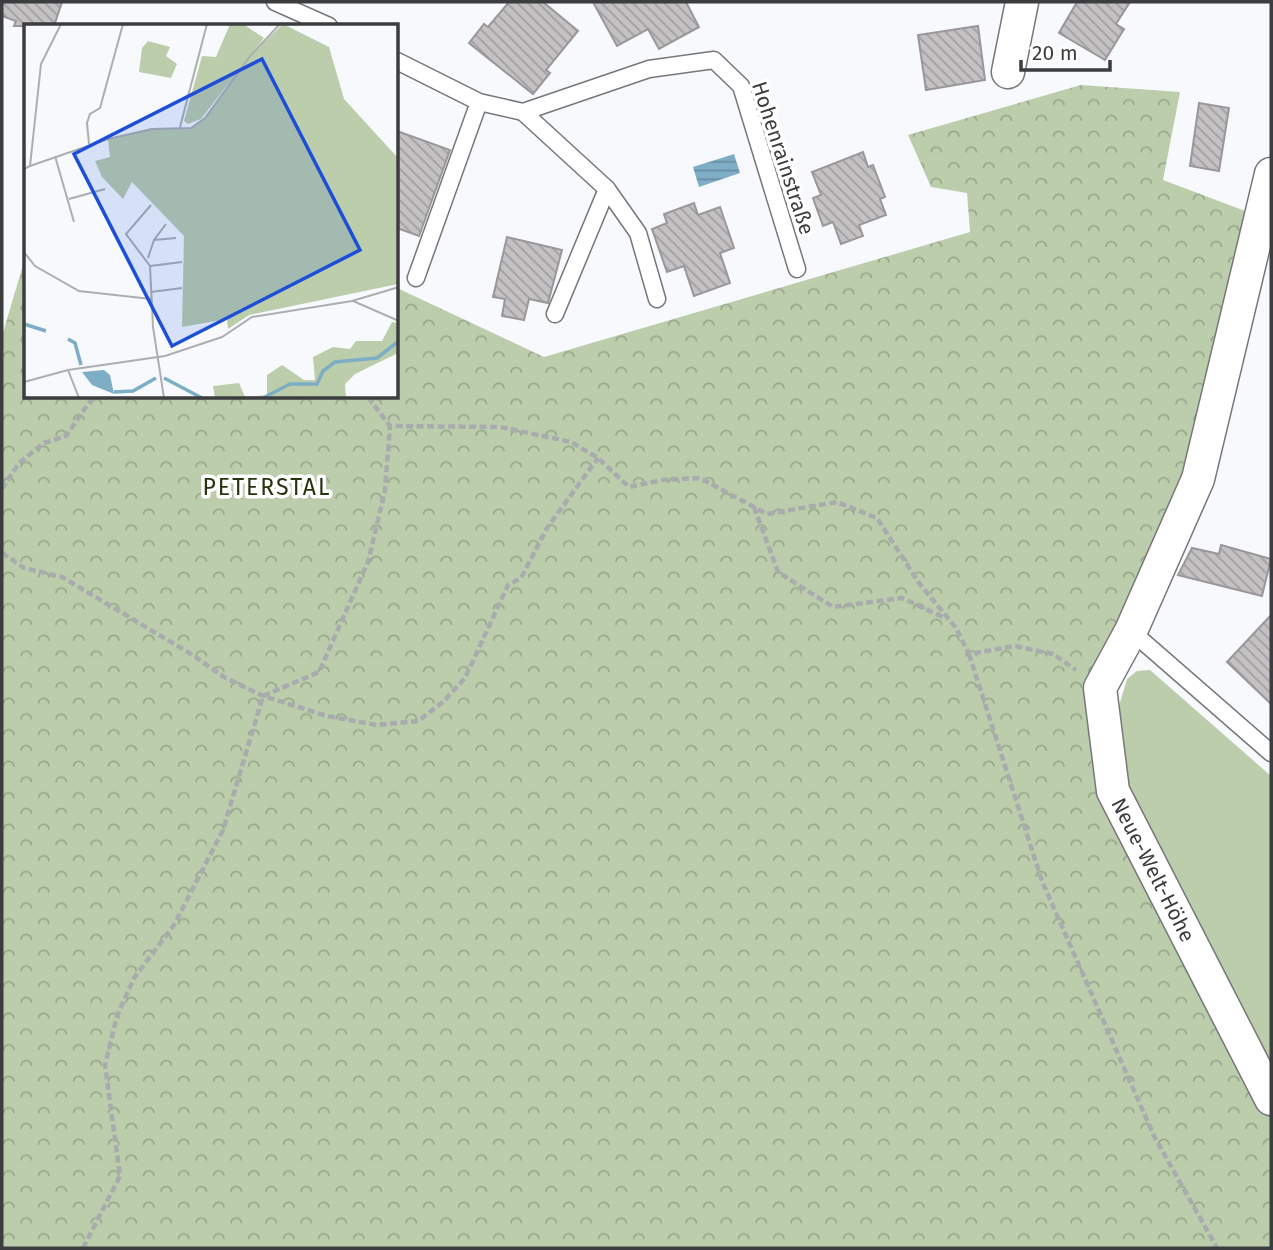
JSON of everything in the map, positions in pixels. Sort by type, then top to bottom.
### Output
[{"type":"street","points":[[1008,72],[1022,2]]},
{"type":"street","points":[[1100,688],[1131,631],[1198,479],[1271,174]]},
{"type":"street","name":"Neue-Welt-Höhe","points":[[1100,688],[1113,792],[1271,1100]]},
{"type":"lane","points":[[275,2],[305,7],[326,24]]},
{"type":"lane","name":"Hohenrainstraße","points":[[523,112],[649,69],[714,60],[741,86],[797,269]]},
{"type":"lane","points":[[399,62],[479,102],[523,112],[607,189],[638,233],[657,299]]},
{"type":"lane","points":[[416,278],[479,102]]},
{"type":"lane","points":[[555,314],[607,189]]},
{"type":"lane","points":[[1131,631],[1271,753]]},
{"type":"path","points":[[2,489],[19,463],[44,443],[66,436],[92,399]]},
{"type":"path","points":[[263,696],[319,672],[368,562],[385,490],[390,426],[370,399]]},
{"type":"path","points":[[390,426],[500,427],[571,442],[598,458],[629,487],[663,480],[700,478],[767,514],[837,502],[877,518],[919,583],[949,620],[969,654],[1042,881],[1154,1136],[1216,1248]]},
{"type":"path","points":[[2,553],[24,568],[62,577],[191,654],[224,677],[263,696],[327,716],[377,725],[418,721],[443,702],[465,678],[508,585],[521,578],[547,528],[598,458]]},
{"type":"path","points":[[754,507],[778,572],[833,607],[902,598],[949,620]]},
{"type":"path","points":[[969,654],[1015,646],[1053,654],[1100,688]]},
{"type":"path","points":[[83,1248],[120,1176],[105,1065],[117,1016],[134,978],[174,925],[223,830],[263,696]]},
{"type":"green space","points":[[1081,85],[1180,92],[1163,180],[1261,217],[1198,479],[1100,688],[1113,792],[1271,1099],[1271,1248],[2,1248],[2,336],[24,262],[24,399],[399,399],[399,289],[544,357],[970,232],[967,193],[931,187],[908,135]]},
{"type":"green space","points":[[1150,670],[1271,776],[1271,1070],[1120,765],[1116,732],[1119,706],[1127,679],[1137,671]]},
{"type":"water","points":[[734,154],[740,173],[699,187],[693,167]]},
{"type":"building","points":[[2,2],[62,2],[55,24],[14,26],[16,21],[2,16]]},
{"type":"building","points":[[509,2],[543,2],[578,31],[546,70],[550,73],[533,94],[469,43],[484,24],[488,27]]},
{"type":"building","points":[[593,2],[686,2],[699,27],[659,49],[648,29],[617,46]]},
{"type":"building","points":[[1077,2],[1130,2],[1116,24],[1124,29],[1105,60],[1059,33]]},
{"type":"building","points":[[978,26],[985,80],[926,90],[918,35]]},
{"type":"building","points":[[1199,103],[1229,108],[1219,171],[1190,166]]},
{"type":"building","points":[[399,132],[450,150],[419,236],[399,229]]},
{"type":"building","points":[[863,152],[868,167],[873,165],[885,197],[880,199],[886,215],[859,225],[863,236],[841,244],[833,222],[823,226],[813,198],[821,195],[812,172]]},
{"type":"building","points":[[694,203],[698,215],[720,207],[734,248],[720,253],[730,283],[694,296],[684,266],[667,272],[652,229],[667,223],[664,214]]},
{"type":"building","points":[[507,237],[562,250],[548,303],[529,299],[524,320],[502,316],[505,299],[493,297]]},
{"type":"building","points":[[1221,545],[1271,559],[1262,596],[1178,575],[1192,548],[1219,554]]},
{"type":"building","points":[[1271,615],[1271,704],[1227,662]]},
{"type":"district","name":"PETERSTAL","points":[[267,487]]}]
